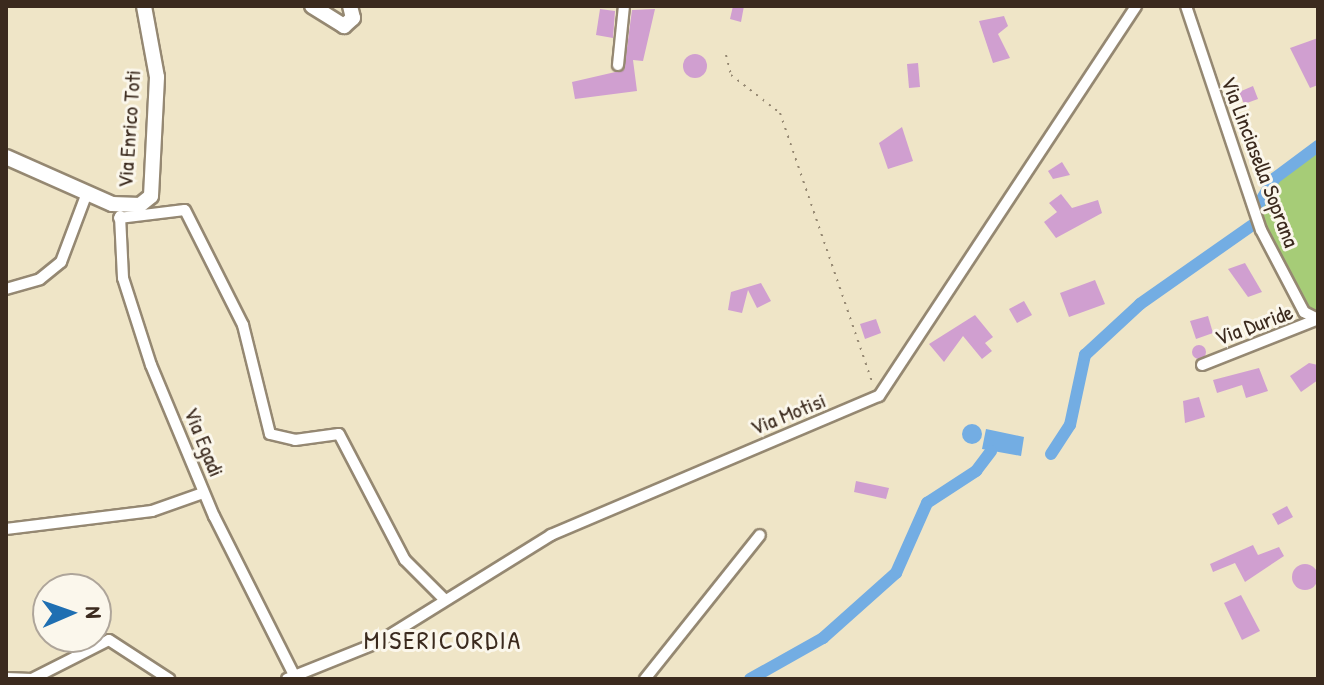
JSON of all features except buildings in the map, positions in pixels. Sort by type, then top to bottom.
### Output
[{"type":"main road","name":"Via Enrico Toti","points":[[6,157],[87,193],[121,212],[151,196],[157,77],[144,6]]},
{"type":"main road","points":[[312,6],[344,26],[353,18],[350,6]]},
{"type":"street","points":[[618,65],[624,6]]},
{"type":"street","points":[[879,396],[1136,6]]},
{"type":"street","name":"Via Linciasella Soprana","points":[[1186,6],[1261,230],[1304,312],[1318,319]]},
{"type":"street","points":[[6,289],[40,279],[61,262],[87,193]]},
{"type":"street","points":[[121,212],[185,210],[243,325],[270,434],[295,440],[339,434],[405,560],[444,599]]},
{"type":"street","name":"Via Egadi","points":[[121,212],[134,318],[203,493],[292,678]]},
{"type":"street","name":"Via Duride","points":[[1202,365],[1318,319]]},
{"type":"street","name":"Via Motisi","points":[[292,678],[377,643],[444,599],[584,518],[879,396]]},
{"type":"street","points":[[6,529],[152,511],[203,493]]},
{"type":"street","points":[[645,679],[760,535]]},
{"type":"street","points":[[6,678],[32,679],[109,640],[169,679]]},
{"type":"path","points":[[726,55],[731,75],[780,113],[879,396]]},
{"type":"green space","points":[[1318,146],[1318,319],[1304,312],[1256,215],[1275,178]]},
{"type":"water","points":[[972,424],[979,427],[982,434],[979,441],[972,444],[965,441],[962,434],[965,427]]},
{"type":"water","points":[[986,429],[1024,437],[1021,456],[982,449]]},
{"type":"waterway","points":[[1260,202],[1275,178],[1318,146]]},
{"type":"waterway","points":[[1051,454],[1070,425],[1085,355],[1140,304],[1251,226]]},
{"type":"waterway","points":[[750,679],[823,638],[896,573],[927,503],[976,471],[991,451]]},
{"type":"district","name":"MISERICORDIA","points":[[443,640]]}]
